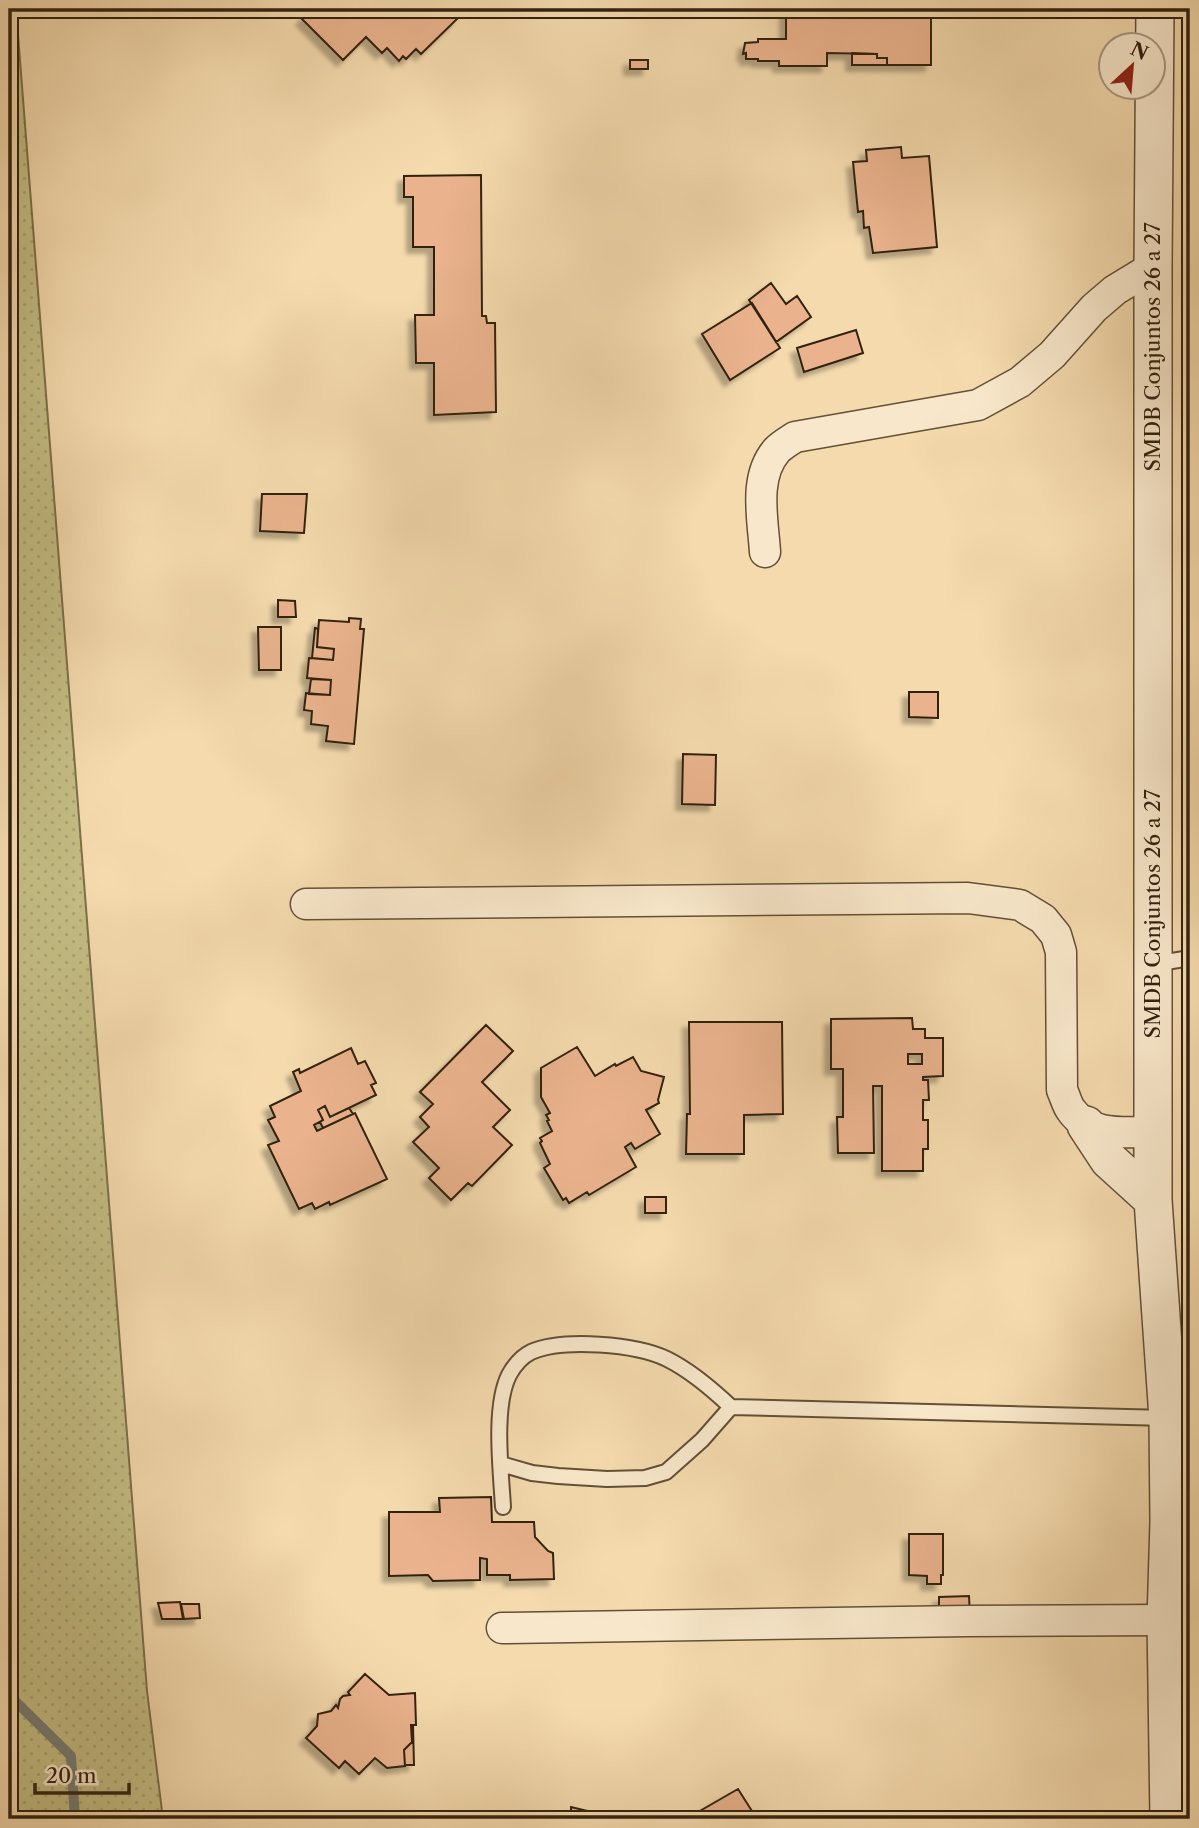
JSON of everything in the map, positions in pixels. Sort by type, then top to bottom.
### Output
[{"type":"street","name":"SMDB Conjuntos 26 a 27","points":[[1155,9],[1153,1200],[1168,1418],[1180,1523],[1166,1620],[1169,1819]]},
{"type":"street","points":[[765,552],[762,488],[764,471],[778,450],[795,437],[978,405],[1020,382],[1052,355],[1094,308],[1115,290],[1153,267]]},
{"type":"street","points":[[306,904],[968,898],[1020,905],[1043,919],[1056,935],[1061,952],[1062,1090],[1070,1110],[1086,1125],[1110,1160],[1153,1200]]},
{"type":"street","points":[[1086,1125],[1107,1132],[1153,1132]]},
{"type":"street","points":[[502,1628],[1166,1620]]},
{"type":"lane","points":[[1153,964],[1190,958]]},
{"type":"lane","points":[[503,1507],[500,1423],[508,1377],[517,1362],[530,1353],[551,1347],[597,1344],[646,1352],[689,1372],[731,1407],[1168,1418]]},
{"type":"lane","points":[[501,1464],[532,1473],[558,1476],[645,1478],[666,1472],[702,1440],[731,1407]]},
{"type":"shaded area","points":[[9,9],[16,9],[147,1691],[163,1819],[9,1819]]},
{"type":"building","points":[[313,9],[448,9],[458,18],[421,54],[416,49],[406,59],[403,56],[399,61],[387,48],[382,53],[366,37],[343,60],[302,19]]},
{"type":"building","points":[[786,9],[931,10],[931,65],[887,65],[887,58],[877,58],[877,54],[827,53],[827,66],[779,66],[779,61],[746,59],[746,53],[743,54],[745,43],[758,42],[758,39],[786,39]]},
{"type":"building","points":[[852,53],[877,54],[877,58],[887,58],[887,65],[852,65]]},
{"type":"building","points":[[630,60],[648,60],[648,69],[630,69]]},
{"type":"building","points":[[901,147],[902,158],[929,156],[937,247],[873,253],[869,227],[864,228],[863,211],[858,212],[853,162],[867,161],[866,150]]},
{"type":"building","points":[[481,175],[482,316],[486,316],[487,323],[495,323],[496,412],[434,415],[434,363],[416,363],[415,315],[434,315],[434,247],[413,247],[413,197],[404,197],[404,176]]},
{"type":"building","points":[[771,283],[786,304],[797,296],[811,317],[776,342],[749,300]]},
{"type":"building","points":[[752,303],[780,348],[730,380],[702,334]]},
{"type":"building","points":[[856,330],[863,353],[804,372],[797,348]]},
{"type":"building","points":[[262,494],[307,494],[304,533],[260,531]]},
{"type":"building","points":[[278,600],[295,601],[296,617],[278,617]]},
{"type":"building","points":[[349,618],[361,619],[360,629],[364,629],[354,744],[326,741],[328,726],[311,724],[312,711],[304,710],[306,693],[330,695],[331,680],[307,678],[309,658],[333,660],[334,649],[317,647],[319,620],[349,622]]},
{"type":"building","points":[[258,627],[281,627],[281,670],[259,670]]},
{"type":"building","points":[[315,628],[318,629],[317,647],[334,649],[333,660],[312,658]]},
{"type":"building","points":[[311,679],[331,680],[330,695],[309,694]]},
{"type":"building","points":[[909,692],[938,692],[938,718],[909,717]]},
{"type":"building","points":[[683,754],[716,755],[715,805],[682,804]]},
{"type":"building","points":[[912,1018],[913,1029],[925,1029],[925,1038],[943,1038],[943,1076],[923,1077],[923,1080],[928,1080],[929,1100],[923,1100],[923,1120],[928,1120],[928,1149],[923,1149],[923,1171],[882,1171],[882,1086],[873,1086],[874,1153],[838,1153],[837,1117],[843,1117],[843,1069],[831,1069],[831,1019]],"holes":[[[908,1054],[922,1054],[922,1064],[908,1064]]]},
{"type":"building","points":[[689,1022],[782,1022],[783,1114],[744,1115],[744,1154],[686,1154],[687,1114],[690,1114]]},
{"type":"building","points":[[486,1025],[513,1051],[482,1082],[510,1110],[493,1127],[512,1145],[472,1186],[468,1183],[451,1200],[429,1178],[439,1168],[413,1142],[429,1127],[420,1117],[433,1104],[420,1092]]},
{"type":"building","points":[[577,1047],[595,1076],[633,1057],[641,1071],[664,1077],[659,1103],[646,1110],[660,1134],[635,1149],[631,1143],[625,1147],[636,1167],[589,1195],[587,1192],[569,1203],[566,1198],[563,1200],[544,1168],[550,1164],[540,1138],[552,1131],[546,1115],[550,1113],[541,1097],[541,1068]]},
{"type":"building","points":[[351,1048],[358,1064],[365,1061],[376,1083],[371,1085],[376,1095],[330,1117],[325,1106],[318,1110],[323,1120],[314,1125],[317,1131],[355,1113],[387,1179],[330,1205],[329,1202],[315,1209],[312,1203],[299,1209],[268,1145],[279,1141],[268,1120],[275,1117],[270,1106],[301,1091],[293,1072],[299,1069],[300,1073]]},
{"type":"building","points":[[325,1106],[330,1117],[349,1108],[353,1114],[323,1128],[320,1122],[323,1120],[318,1110]]},
{"type":"building","points":[[645,1197],[666,1197],[666,1213],[645,1213]]},
{"type":"building","points":[[491,1497],[492,1522],[534,1522],[535,1537],[553,1553],[554,1579],[510,1580],[510,1575],[487,1575],[487,1559],[480,1558],[480,1580],[433,1581],[428,1575],[389,1576],[389,1512],[440,1512],[439,1498]]},
{"type":"building","points":[[909,1534],[943,1534],[941,1584],[927,1584],[927,1576],[909,1575]]},
{"type":"building","points":[[969,1596],[970,1616],[939,1611],[939,1597]]},
{"type":"building","points":[[180,1602],[183,1619],[162,1619],[158,1603]]},
{"type":"building","points":[[181,1604],[199,1604],[200,1618],[184,1619]]},
{"type":"building","points":[[365,1674],[389,1695],[415,1693],[416,1725],[411,1725],[412,1742],[404,1750],[405,1766],[387,1768],[375,1758],[359,1774],[345,1761],[339,1768],[306,1738],[317,1726],[318,1714],[331,1711],[336,1705],[338,1708],[340,1699],[350,1695],[348,1692]]},
{"type":"building","points":[[411,1726],[414,1765],[405,1765],[404,1750],[412,1742]]},
{"type":"building","points":[[738,1789],[757,1819],[686,1819]]},
{"type":"building","points":[[571,1807],[596,1813],[596,1816],[603,1815],[603,1819],[573,1819]]},
{"type":"building","points":[[372,1811],[404,1811],[404,1819],[372,1819]]},
{"type":"waterway","points":[[9,1695],[71,1756],[75,1819]]}]
